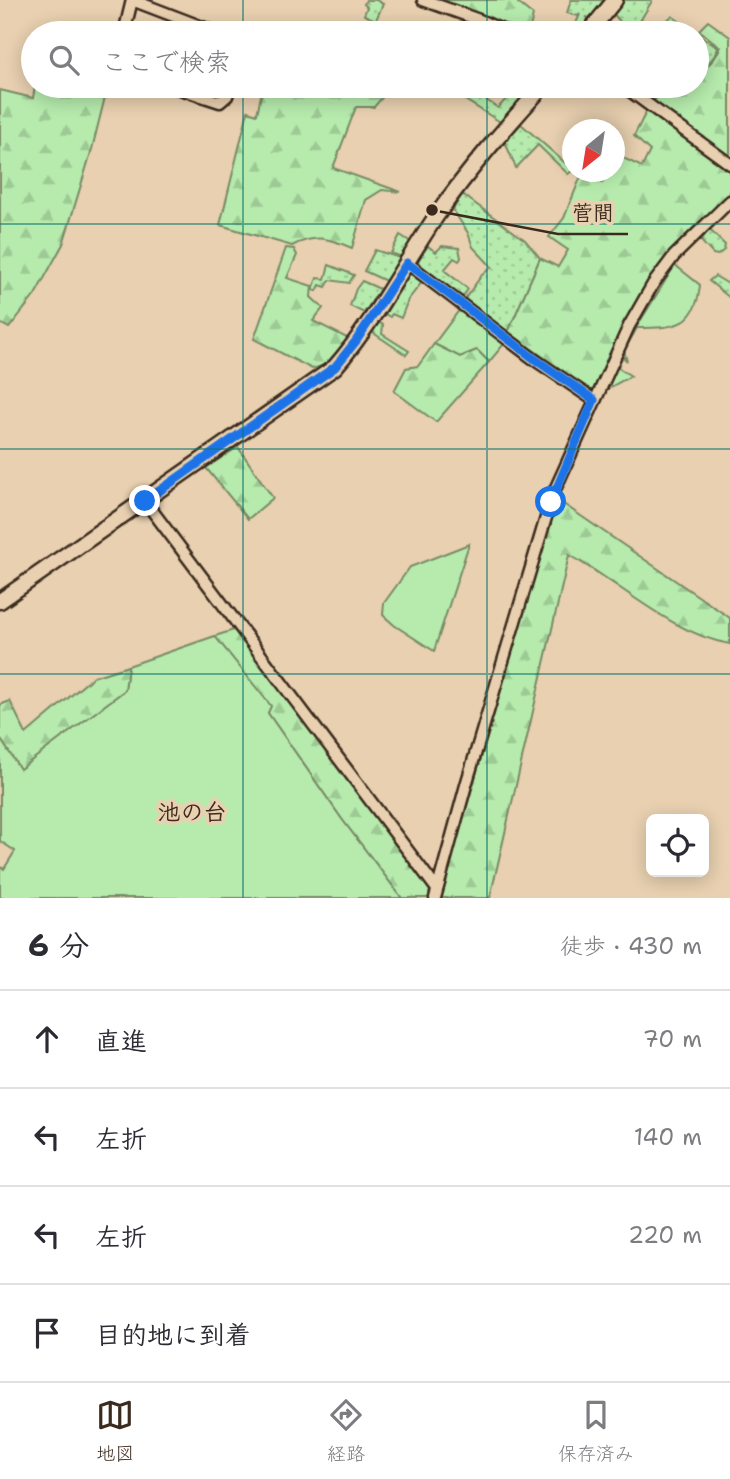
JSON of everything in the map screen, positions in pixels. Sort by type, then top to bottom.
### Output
[{"type":"street","points":[[127,21],[132,0],[187,21]]},
{"type":"street","points":[[423,0],[482,21]]},
{"type":"street","points":[[598,21],[615,0]]},
{"type":"street","points":[[208,98],[220,102],[225,98]]},
{"type":"street","points":[[0,601],[335,367],[356,341],[442,208],[474,164],[532,98]]},
{"type":"street","points":[[640,98],[730,163]]},
{"type":"street","points":[[436,893],[551,502],[594,400],[629,326],[653,284],[674,256],[730,201]]},
{"type":"street","points":[[407,263],[526,353],[594,400]]},
{"type":"street","points":[[145,501],[436,893]]},
{"type":"green space","points":[[366,0],[376,0],[383,4],[376,20],[364,15]]},
{"type":"green space","points":[[438,0],[519,0],[518,3],[533,15],[532,21],[496,21]]},
{"type":"green space","points":[[571,0],[604,0],[590,18],[586,17],[589,19],[587,21],[577,21],[580,14],[578,16],[567,13]]},
{"type":"green space","points":[[622,0],[652,1],[640,21],[619,21],[612,12]]},
{"type":"green space","points":[[672,16],[679,21],[666,21]]},
{"type":"green space","points":[[709,22],[730,37],[730,193],[693,228],[659,266],[627,318],[593,392],[508,332],[540,258],[558,267],[568,250],[549,237],[564,218],[579,182],[625,182],[625,159],[642,167],[650,151],[634,136],[651,102],[656,98],[709,98],[709,64],[720,47],[709,38]]},
{"type":"green space","points":[[709,42],[718,48],[709,62]]},
{"type":"green space","points":[[0,90],[21,95],[21,98],[105,98],[63,244],[35,295],[9,328],[0,323]]},
{"type":"green space","points":[[260,98],[382,98],[374,107],[356,107],[333,168],[401,192],[382,190],[366,200],[352,248],[322,239],[308,240],[292,246],[220,225],[248,111],[257,114]]},
{"type":"green space","points":[[462,98],[483,98],[498,108],[507,98],[525,98],[502,123]]},
{"type":"green space","points":[[521,124],[562,160],[562,168],[538,145],[516,168],[505,142]]},
{"type":"green space","points":[[462,194],[525,240],[540,258],[508,332],[464,300],[482,275],[492,267],[473,247],[468,233],[453,210]]},
{"type":"green space","points":[[709,229],[725,245],[718,255],[713,254],[701,241]]},
{"type":"green space","points":[[400,235],[411,242],[402,257],[391,253]]},
{"type":"green space","points":[[428,246],[436,252],[442,246],[459,248],[459,261],[454,258],[444,270],[468,289],[461,299],[419,264],[418,260]]},
{"type":"green space","points":[[286,248],[294,249],[297,255],[287,278],[312,286],[311,297],[323,308],[313,321],[349,339],[325,365],[312,369],[254,339]]},
{"type":"green space","points":[[375,250],[400,258],[386,281],[364,271]]},
{"type":"green space","points":[[329,265],[354,275],[349,283],[330,280],[326,287],[320,285],[317,291],[313,290],[317,278],[325,279]]},
{"type":"green space","points":[[675,265],[700,285],[694,310],[688,318],[672,326],[637,328],[624,351],[627,361],[621,355],[623,349]]},
{"type":"green space","points":[[412,273],[422,282],[408,300],[401,318],[392,314],[390,317],[385,314]]},
{"type":"green space","points":[[715,276],[730,285],[730,298],[709,281]]},
{"type":"green space","points":[[362,281],[380,289],[364,313],[350,306]]},
{"type":"green space","points":[[460,309],[504,344],[489,362],[477,350],[460,357],[434,344]]},
{"type":"green space","points":[[379,322],[383,325],[382,334],[409,351],[406,355],[372,332]]},
{"type":"green space","points":[[434,344],[460,357],[477,350],[489,362],[436,422],[394,391],[406,368],[418,366]]},
{"type":"green space","points":[[615,366],[631,376],[607,389]]},
{"type":"green space","points":[[238,447],[273,498],[248,519],[206,468]]},
{"type":"green space","points":[[559,501],[730,618],[730,644],[688,630],[667,619],[569,555],[490,898],[440,898],[556,502]]},
{"type":"green space","points":[[469,544],[434,651],[383,615],[384,603],[410,567]]},
{"type":"green space","points":[[237,629],[430,888],[429,898],[402,898],[342,819],[268,713],[271,706],[215,636]]},
{"type":"green space","points":[[215,636],[272,706],[268,713],[342,819],[402,898],[0,898],[0,867],[4,869],[15,851],[0,841],[0,738],[20,768],[125,690],[128,666]]},
{"type":"green space","points":[[128,666],[125,690],[20,769],[0,738],[0,705],[10,701],[26,734],[93,677]]},
{"type":"place","name":"菅間","points":[[432,210]]},
{"type":"district","name":"池の台","points":[[192,812]]},
{"type":"route","points":[[145,501],[335,367],[356,341],[407,263],[496,331],[594,400],[551,502]]}]
